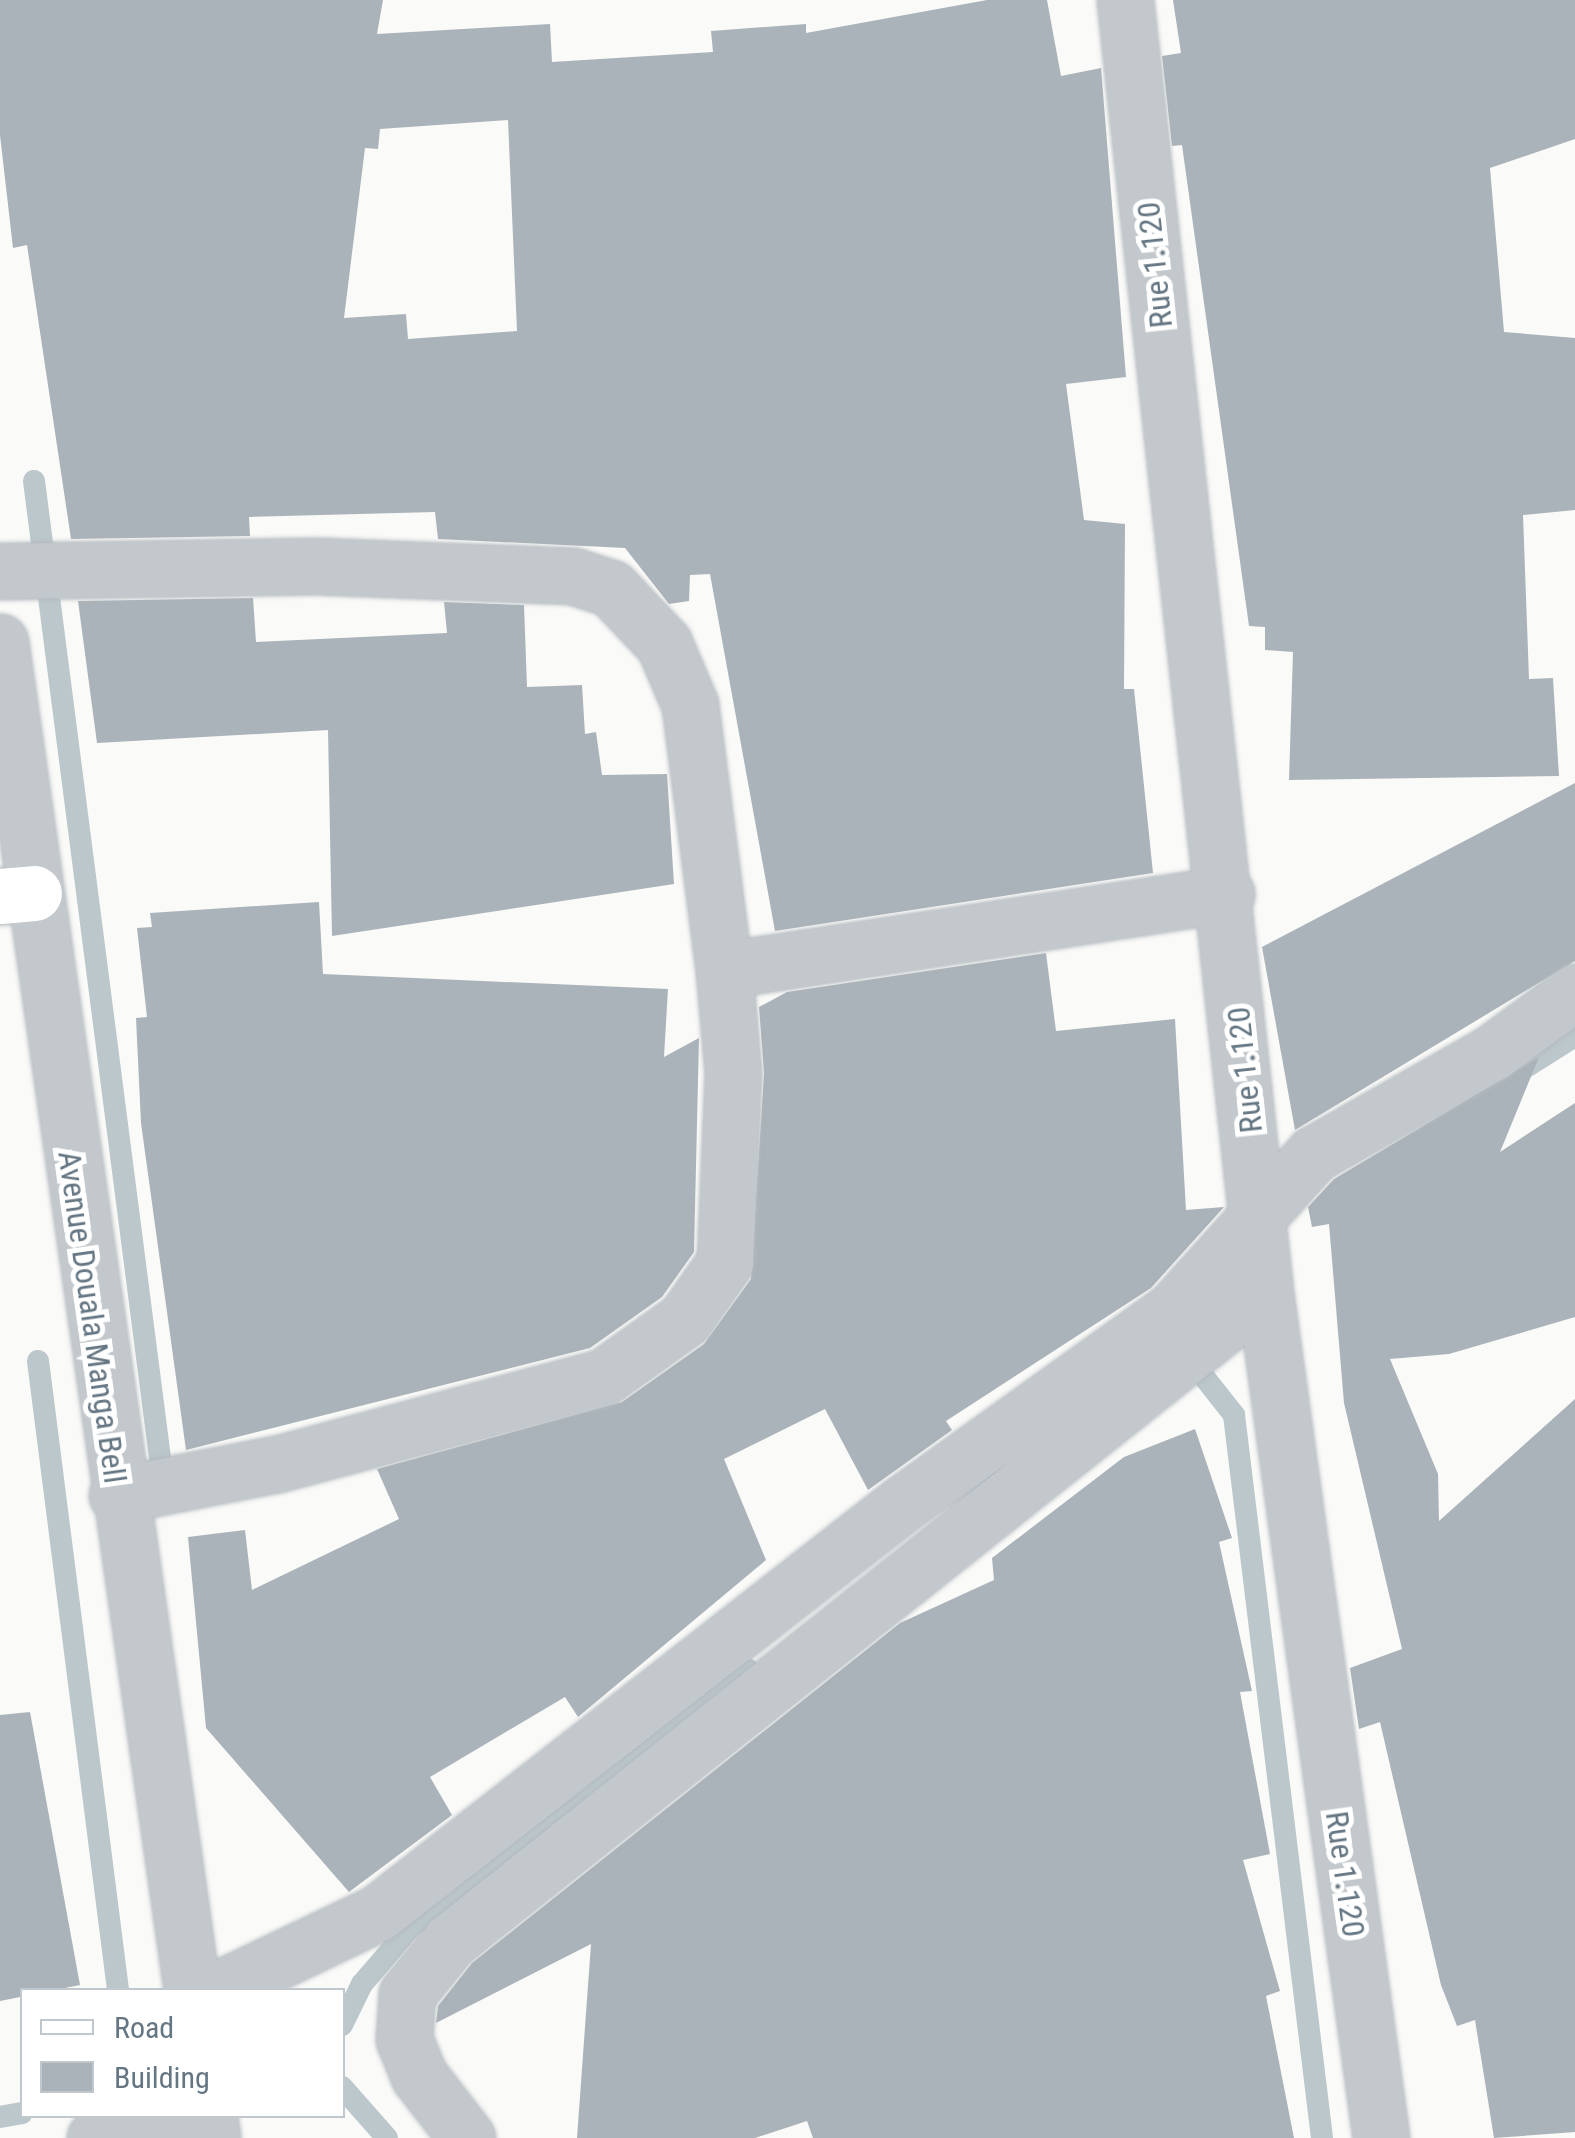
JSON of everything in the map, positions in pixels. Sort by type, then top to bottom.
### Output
[{"type":"street","name":"Rue 1.120","points":[[1126,0],[1226,894],[1265,1293],[1382,2138]]},
{"type":"street","points":[[0,571],[316,566],[573,576],[611,588],[664,644],[690,705],[724,970],[733,1072],[725,1262],[685,1319],[604,1377],[276,1464],[117,1494]]},
{"type":"street","name":"Avenue Douala Manga Bell","points":[[0,642],[17,895],[117,1494],[192,1988]]},
{"type":"street","points":[[724,970],[1226,894]]},
{"type":"street","points":[[221,1988],[378,1913],[902,1504],[1172,1311],[1256,1210],[1314,1154],[1492,1053],[1575,992]]},
{"type":"street","points":[[467,2138],[418,2076],[404,2038],[407,1994],[450,1941],[1265,1293]]},
{"type":"street","points":[[95,2138],[210,2125]]},
{"type":"building","points":[[0,0],[383,0],[377,34],[550,24],[552,62],[713,52],[711,31],[806,24],[806,33],[987,0],[1047,0],[1061,76],[1101,68],[1126,377],[1066,384],[1084,520],[1125,524],[1124,689],[1134,689],[1153,873],[775,931],[710,574],[690,575],[689,601],[669,604],[625,548],[438,539],[435,512],[249,517],[250,536],[71,539],[27,245],[13,248],[0,135]],"holes":[[[508,120],[517,331],[408,339],[406,314],[344,318],[365,148],[378,149],[380,129]]]},
{"type":"building","points":[[1173,0],[1575,0],[1575,139],[1490,168],[1504,332],[1575,338],[1575,510],[1523,515],[1529,679],[1553,678],[1559,776],[1289,780],[1293,652],[1265,650],[1265,627],[1249,626],[1182,145],[1172,146],[1162,56],[1181,53]]},
{"type":"building","points":[[253,598],[256,642],[447,633],[444,602],[524,605],[527,687],[582,685],[585,734],[596,732],[602,775],[667,774],[674,884],[332,936],[328,730],[97,743],[78,601]]},
{"type":"building","points":[[1575,783],[1575,961],[1295,1130],[1262,947]]},
{"type":"building","points":[[319,902],[323,974],[668,989],[664,1057],[699,1038],[694,1252],[662,1297],[590,1348],[186,1450],[141,1123],[136,1018],[147,1017],[137,928],[152,927],[150,913]]},
{"type":"building","points":[[1046,953],[1056,1031],[1175,1019],[1186,1210],[1224,1207],[1151,1288],[946,1421],[952,1430],[868,1490],[825,1409],[724,1459],[766,1560],[578,1717],[565,1697],[430,1777],[452,1815],[349,1892],[206,1728],[188,1537],[245,1530],[252,1590],[399,1519],[377,1469],[622,1402],[704,1344],[751,1279],[764,1073],[759,1007],[787,992]]},
{"type":"building","points":[[1539,1057],[1500,1152],[1575,1103],[1575,1317],[1449,1354],[1390,1359],[1438,1474],[1439,1521],[1575,1399],[1575,2132],[1494,2138],[1475,2020],[1457,2026],[1441,1985],[1380,1722],[1359,1729],[1350,1668],[1402,1649],[1344,1403],[1329,1224],[1312,1227],[1308,1207],[1334,1179]]},
{"type":"building","points":[[1195,1429],[1232,1538],[1219,1542],[1252,1691],[1240,1692],[1270,1854],[1243,1860],[1280,1991],[1266,1996],[1294,2138],[813,2138],[807,2121],[755,2138],[577,2138],[591,1944],[436,2023],[438,2006],[472,1963],[900,1623],[994,1580],[992,1558],[1124,1457]]},
{"type":"building","points":[[30,1712],[80,1985],[20,1988],[20,1997],[0,2001],[0,1715]]},
{"type":"waterway","points":[[34,481],[164,1489]]},
{"type":"waterway","points":[[1515,1074],[1575,1036]]},
{"type":"waterway","points":[[1189,1358],[1234,1415],[1322,2138]]},
{"type":"waterway","points":[[38,1361],[118,1988]]},
{"type":"waterway","points":[[345,2019],[362,1984],[411,1927],[748,1669]]},
{"type":"waterway","points":[[345,2090],[387,2138]]},
{"type":"waterway","points":[[0,2117],[20,2113]]}]
